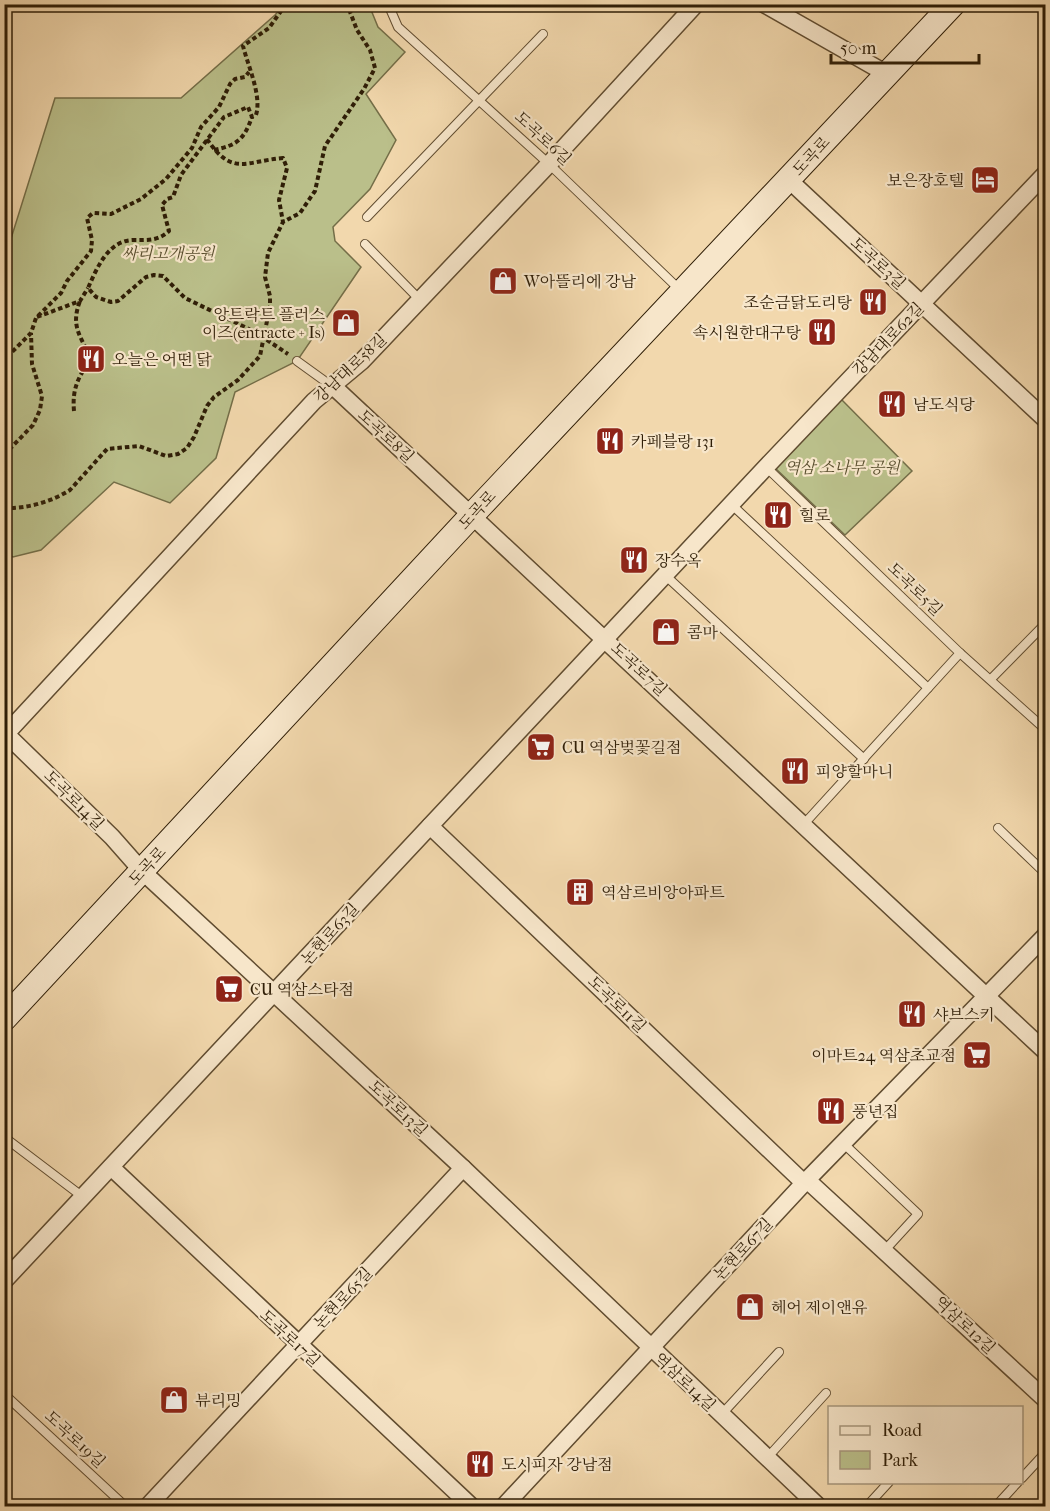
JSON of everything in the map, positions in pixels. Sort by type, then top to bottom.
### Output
[{"type":"main road","name":"도곡로","points":[[4,1019],[472,515],[953,4]]},
{"type":"street","name":"강남대로58길","points":[[5,734],[314,401],[334,387],[362,361],[549,164],[696,4]]},
{"type":"street","points":[[764,4],[887,74]]},
{"type":"street","name":"강남대로62길","points":[[606,638],[1046,173]]},
{"type":"street","name":"도곡로3길","points":[[789,180],[1046,420]]},
{"type":"street","name":"도곡로8길","points":[[334,387],[472,515]]},
{"type":"street","name":"도곡로7길","points":[[472,515],[1046,1052]]},
{"type":"street","name":"논현로63길","points":[[4,1281],[606,638]]},
{"type":"street","name":"도곡로14길","points":[[5,734],[112,837],[142,871]]},
{"type":"street","name":"도곡로11길","points":[[430,826],[806,1182]]},
{"type":"street","name":"도곡로13길","points":[[142,871],[463,1168],[650,1348]]},
{"type":"street","name":"논현로67길","points":[[504,1506],[843,1143],[1046,935]]},
{"type":"street","name":"도곡로17길","points":[[111,1167],[298,1346],[471,1506]]},
{"type":"street","name":"논현로65길","points":[[148,1506],[463,1168]]},
{"type":"street","name":"역삼로12길","points":[[806,1182],[885,1250],[1046,1400]]},
{"type":"street","name":"역삼로14길","points":[[650,1348],[818,1506]]},
{"type":"lane","name":"도곡로6길","points":[[388,4],[398,27],[549,164],[682,292]]},
{"type":"lane","points":[[367,217],[481,102],[543,34]]},
{"type":"lane","points":[[365,243],[419,299]]},
{"type":"lane","name":"도곡로8길","points":[[297,361],[334,387]]},
{"type":"lane","name":"도곡로5길","points":[[766,467],[960,653],[1046,730]]},
{"type":"lane","points":[[732,505],[928,688]]},
{"type":"lane","points":[[666,576],[864,759]]},
{"type":"lane","points":[[991,679],[1046,623]]},
{"type":"lane","points":[[804,824],[960,653]]},
{"type":"lane","points":[[998,828],[1046,874]]},
{"type":"lane","points":[[4,1137],[84,1197]]},
{"type":"lane","points":[[843,1143],[918,1214],[885,1250]]},
{"type":"lane","name":"역삼로14길","points":[[721,1415],[779,1352]]},
{"type":"lane","points":[[767,1458],[826,1393]]},
{"type":"lane","name":"도곡로19길","points":[[4,1395],[125,1506]]},
{"type":"lane","points":[[1023,1477],[1046,1452]]},
{"type":"lane","points":[[867,1506],[887,1484]]},
{"type":"lane","points":[[996,1506],[1016,1484]]},
{"type":"path","points":[[214,150],[231,146],[245,135],[252,117],[256,115],[258,108],[243,46],[269,28],[286,4]]},
{"type":"path","points":[[283,222],[300,213],[315,191],[325,146],[375,68],[370,50],[357,30],[347,4]]},
{"type":"path","points":[[4,455],[33,425],[40,410],[42,396],[32,364],[31,333],[36,318],[61,293],[67,281],[91,251],[92,240],[87,218],[93,213],[111,214],[141,199],[166,179],[192,148],[201,128],[219,107],[230,84],[235,79],[245,77],[249,72]]},
{"type":"path","points":[[74,411],[73,393],[79,376],[91,359],[78,334],[74,316],[103,256],[112,249],[133,240],[154,240],[169,231],[162,205],[173,196],[176,184],[207,139],[224,117],[230,113],[248,107],[252,117]]},
{"type":"path","points":[[4,507],[23,508],[62,495],[70,490],[107,449],[139,446],[166,456],[178,454],[187,448],[194,438],[207,406],[214,397],[238,380],[260,357],[270,296],[265,277],[268,253],[283,222],[279,200],[287,168],[283,158],[250,165],[231,163],[214,150],[207,139]]},
{"type":"path","points":[[88,288],[96,297],[111,302],[118,301],[146,277],[163,276],[185,298],[264,338],[297,361]]},
{"type":"path","points":[[36,318],[80,301]]},
{"type":"path","points":[[4,364],[9,355],[31,333]]},
{"type":"green space","name":"싸리고개공원","points":[[284,5],[369,5],[378,27],[405,52],[366,94],[396,140],[370,189],[333,227],[335,241],[361,267],[297,361],[235,392],[216,458],[170,503],[114,482],[41,550],[13,557],[4,551],[4,261],[55,98],[181,98]]},
{"type":"green space","name":"역삼 소나무 공원","points":[[841,399],[912,471],[845,535],[774,467]]},
{"type":"place","name":"보은장호텔","points":[[985,180]]},
{"type":"place","name":"W아뜰리에 강남","points":[[503,281]]},
{"type":"place","name":"조순금닭도리탕","points":[[873,302]]},
{"type":"place","name":"앙트락트 플러스 이즈(entracte + Is)","points":[[346,323]]},
{"type":"place","name":"속시원한대구탕","points":[[822,332]]},
{"type":"place","name":"오늘은 어떤 닭","points":[[91,359]]},
{"type":"place","name":"남도식당","points":[[892,404]]},
{"type":"place","name":"카페블랑 131","points":[[610,441]]},
{"type":"place","name":"힐로","points":[[778,515]]},
{"type":"place","name":"장수옥","points":[[634,560]]},
{"type":"place","name":"콤마","points":[[666,632]]},
{"type":"place","name":"CU 역삼벚꽃길점","points":[[541,747]]},
{"type":"place","name":"피양할마니","points":[[795,771]]},
{"type":"place","name":"역삼르비앙아파트","points":[[580,892]]},
{"type":"place","name":"CU 역삼스타점","points":[[229,989]]},
{"type":"place","name":"샤브스키","points":[[912,1014]]},
{"type":"place","name":"이마트24 역삼초교점","points":[[977,1055]]},
{"type":"place","name":"풍년집","points":[[831,1111]]},
{"type":"place","name":"헤어 제이앤유","points":[[750,1307]]},
{"type":"place","name":"뷰리밍","points":[[174,1400]]},
{"type":"place","name":"도시피자 강남점","points":[[480,1464]]}]
